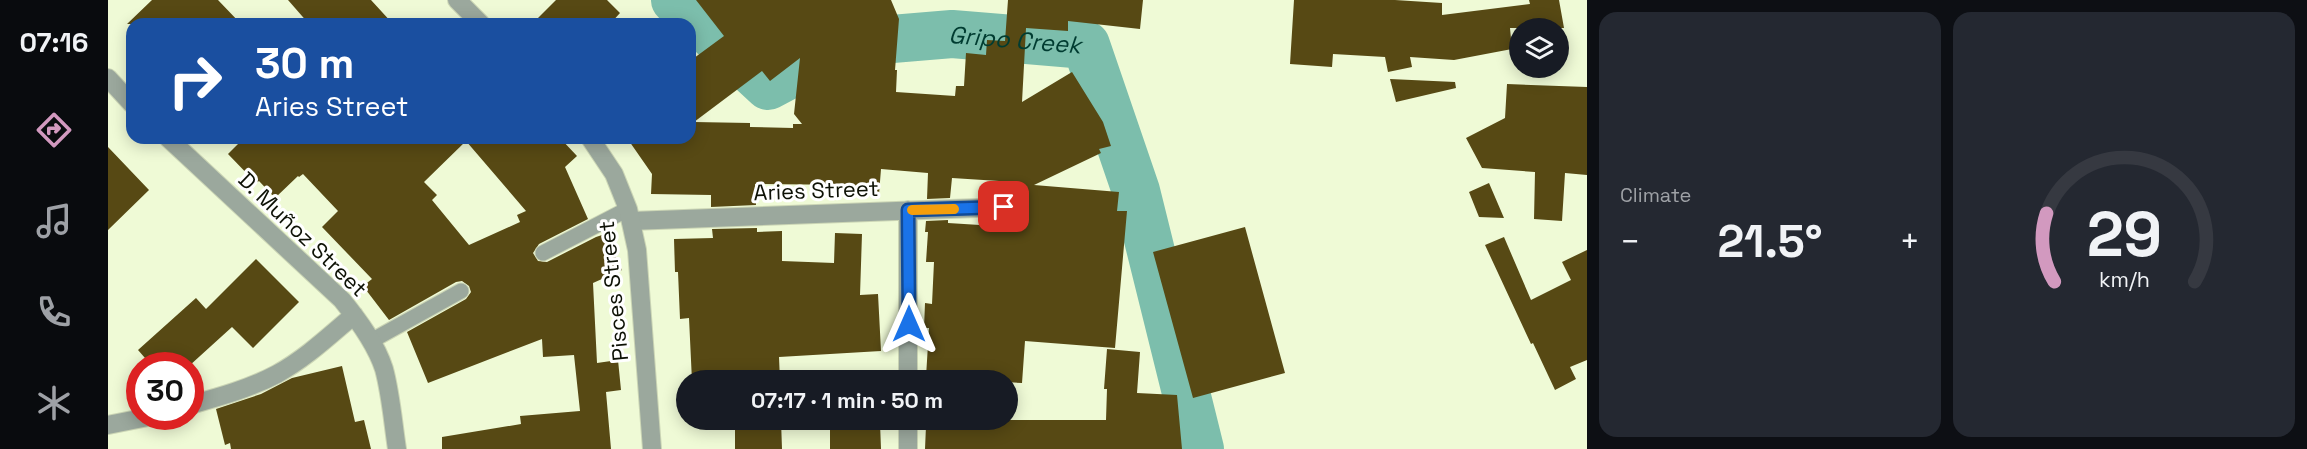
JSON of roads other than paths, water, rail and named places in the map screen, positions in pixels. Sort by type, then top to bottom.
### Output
[{"type":"street","points":[[457,0],[476,18]]},
{"type":"street","points":[[108,78],[126,98]]},
{"type":"street","name":"D. Muñoz Street","points":[[174,144],[342,300],[354,315],[371,341],[383,367],[397,449]]},
{"type":"street","name":"Pisces Street","points":[[594,144],[614,174],[630,215],[637,250],[652,449]]},
{"type":"street","name":"Aries Street","points":[[630,215],[1004,207]]},
{"type":"street","points":[[908,210],[908,370]]},
{"type":"street","points":[[204,401],[228,394],[276,374],[314,350],[354,315]]},
{"type":"street","points":[[108,425],[126,421]]},
{"type":"street","points":[[908,430],[908,449]]},
{"type":"lane","name":"Aries Street","points":[[543,253],[630,215]]},
{"type":"lane","points":[[371,341],[461,291]]},
{"type":"waterway","name":"Gripo Creek","points":[[675,0],[694,18]]},
{"type":"waterway","name":"Gripo Creek","points":[[696,19],[768,86],[836,50],[892,39],[952,34],[1086,45],[1136,191],[1200,449]]}]
